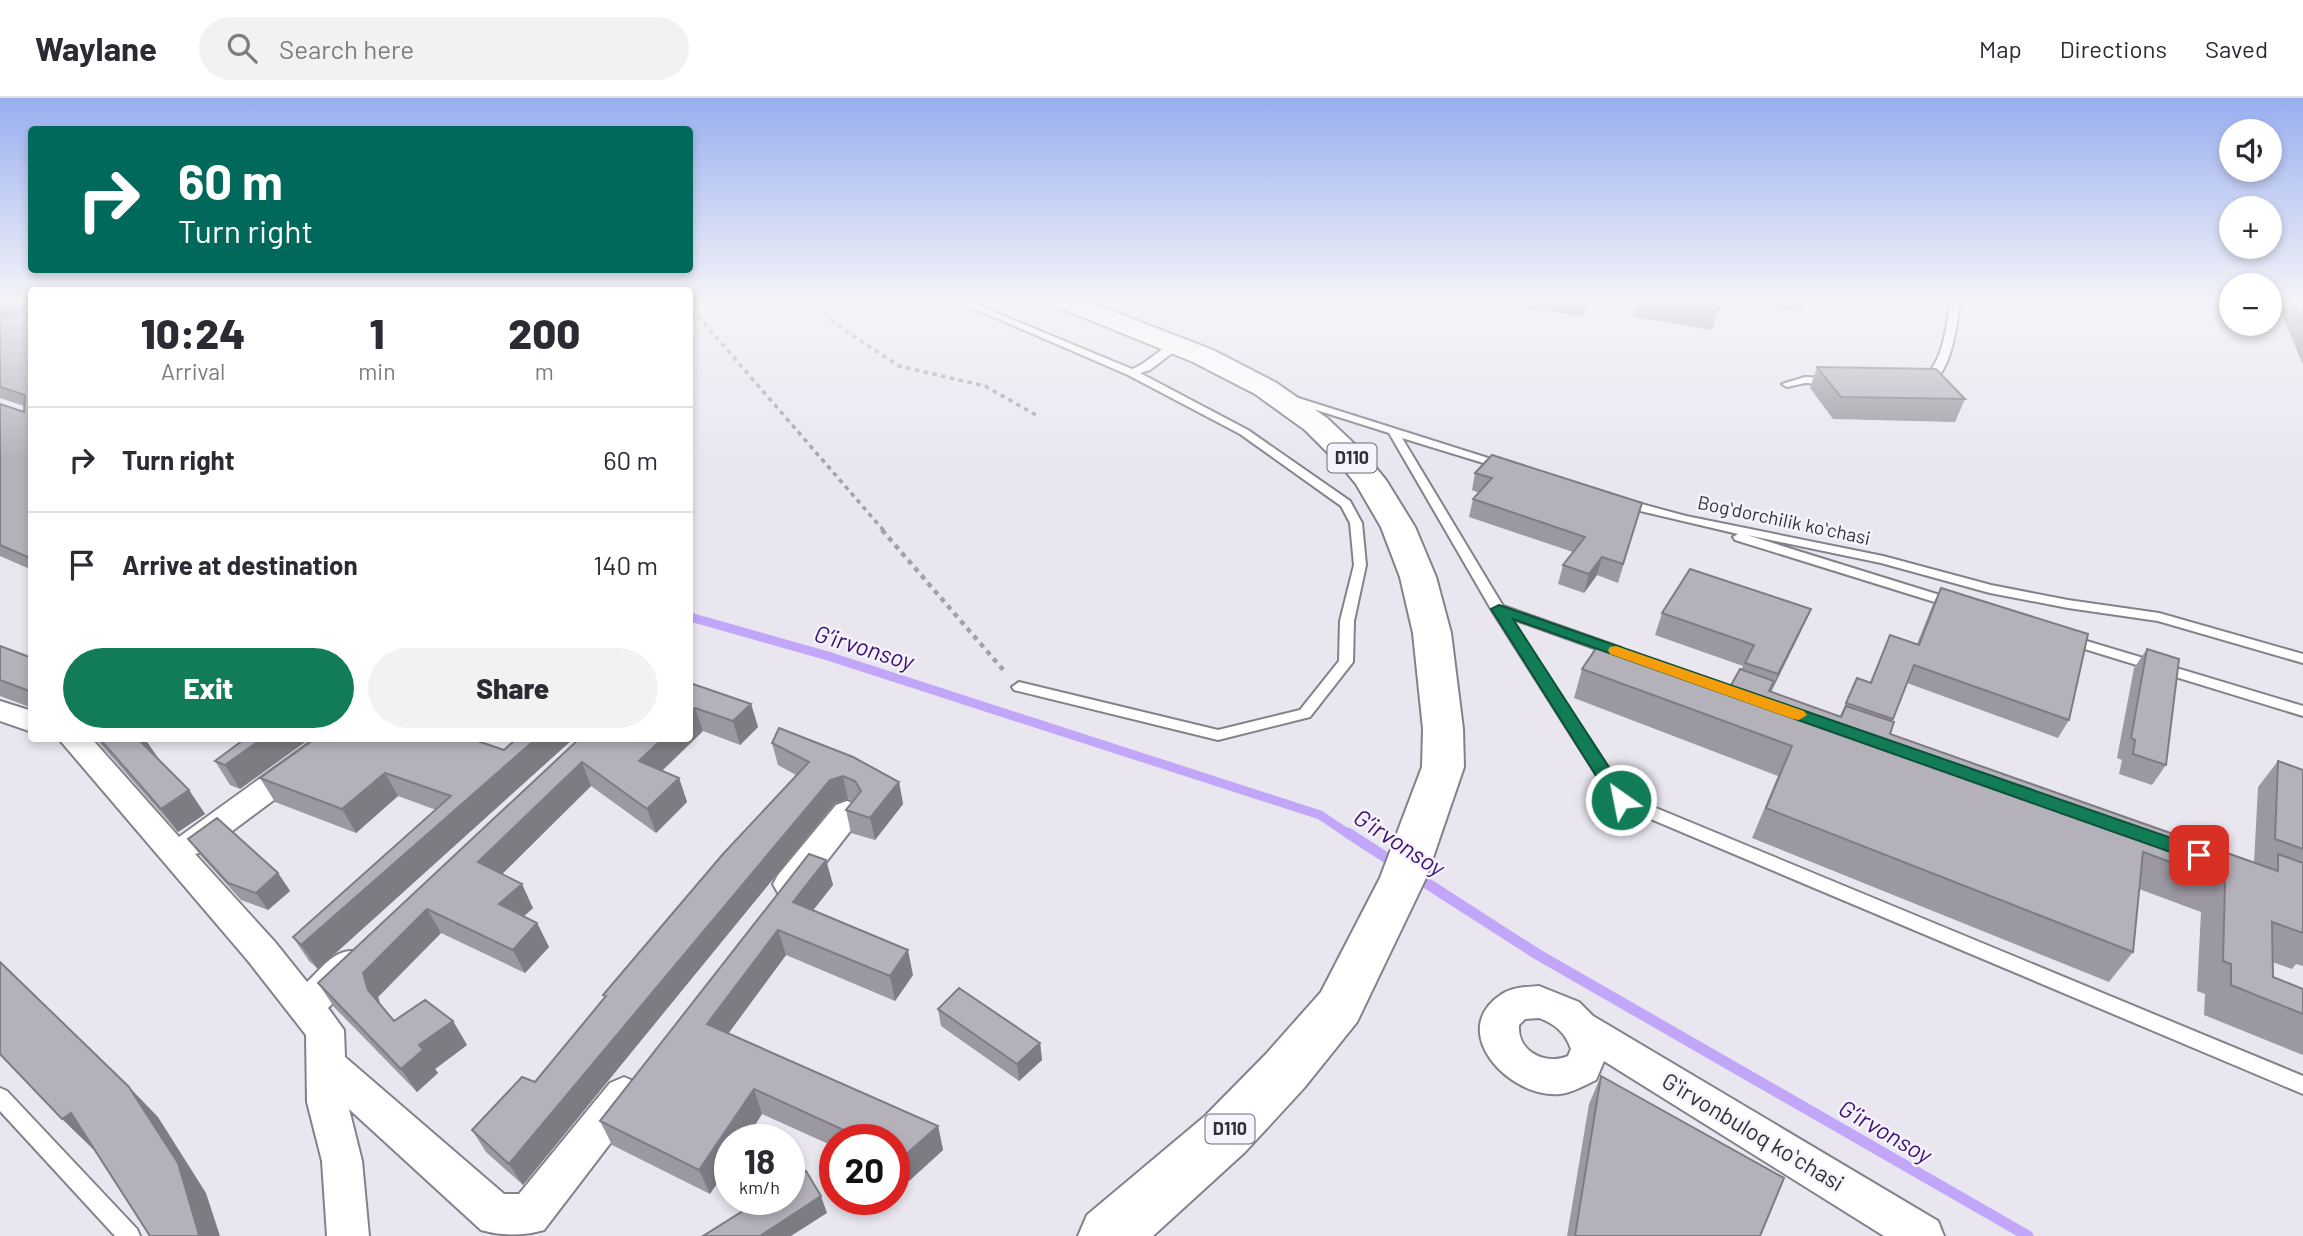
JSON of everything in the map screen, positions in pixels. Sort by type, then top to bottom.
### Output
[{"type":"main road","name":"D110","points":[[1108,1236],[1225,1134],[1285,1071],[1339,1007],[1403,878],[1443,767],[1441,696],[1432,633],[1418,577],[1398,527],[1370,480],[1336,441],[1265,388],[1198,355]]},
{"type":"street","points":[[0,712],[28,721]]},
{"type":"street","points":[[76,742],[262,952],[325,1030],[327,1102],[342,1161],[348,1236]]},
{"type":"street","points":[[175,855],[331,742]]},
{"type":"street","points":[[769,911],[847,813]]},
{"type":"street","points":[[305,1007],[371,944]]},
{"type":"street","name":"Gʻirvonbuloq koʻchasi","points":[[1583,1028],[1923,1236]]},
{"type":"street","points":[[326,1064],[496,1216],[529,1215],[649,1063]]},
{"type":"lane","points":[[1018,687],[1218,735],[1305,714],[1346,662],[1347,621],[1360,565],[1356,523],[1346,504],[1244,432],[1132,373],[1089,355]]},
{"type":"lane","points":[[1132,373],[1146,368],[1163,355]]},
{"type":"lane","points":[[1910,383],[1923,383],[1934,379],[1943,355]]},
{"type":"lane","points":[[1787,384],[1805,380],[1844,382]]},
{"type":"lane","points":[[1265,388],[1305,404],[1516,469]]},
{"type":"lane","points":[[1393,430],[1499,609],[1621,800],[2303,1085]]},
{"type":"lane","name":"Bogʻdorchilik koʻchasi","points":[[1612,499],[1685,519],[1870,557],[1990,589],[2159,617],[2303,659]]},
{"type":"lane","points":[[1685,519],[1974,610]]},
{"type":"lane","points":[[1499,609],[1630,656]]},
{"type":"lane","points":[[2053,634],[2303,712]]},
{"type":"lane","points":[[0,1097],[129,1236]]},
{"type":"path","points":[[732,355],[1018,687]]},
{"type":"path","points":[[883,355],[899,366],[985,386],[1036,415]]},
{"type":"building","points":[[0,355],[28,355],[28,557],[0,545],[0,404],[24,412],[25,395],[0,387]]},
{"type":"building","points":[[1817,367],[1936,369],[1965,399],[1841,397]]},
{"type":"building","points":[[1492,455],[1642,503],[1623,564],[1602,557],[1589,574],[1563,565],[1585,537],[1473,499],[1492,478],[1475,473]]},
{"type":"building","points":[[1690,569],[1811,609],[1778,674],[1745,663],[1754,645],[1662,613]]},
{"type":"building","points":[[1941,588],[2088,634],[2069,720],[1914,665],[1893,719],[1846,703],[1857,678],[1871,683],[1890,635],[1919,645]]},
{"type":"building","points":[[1601,641],[1730,687],[1740,669],[1774,681],[1769,691],[1841,717],[1846,706],[1894,722],[1890,734],[2278,871],[2278,854],[2303,863],[2303,933],[2272,922],[2273,977],[2303,989],[2303,1014],[2231,985],[2231,964],[2223,961],[2225,882],[2143,852],[2133,952],[1766,808],[1792,746],[1582,669]]},
{"type":"building","points":[[0,646],[28,656],[28,690],[0,680]]},
{"type":"building","points":[[2147,649],[2179,659],[2166,765],[2133,754],[2135,740],[2131,738]]},
{"type":"building","points":[[693,684],[751,704],[733,721],[695,708],[693,710]]},
{"type":"building","points":[[779,728],[853,757],[899,782],[870,818],[846,810],[861,791],[855,781],[843,776],[830,780],[509,1164],[472,1130],[522,1077],[535,1082],[606,996],[603,995],[723,854],[809,762],[772,743]]},
{"type":"building","points":[[102,742],[141,742],[189,790],[161,809]]},
{"type":"building","points":[[241,742],[257,742],[225,765],[215,761]]},
{"type":"building","points":[[310,742],[481,742],[504,750],[513,742],[532,742],[301,945],[293,937],[451,796],[385,773],[342,809],[260,778]]},
{"type":"building","points":[[576,742],[659,742],[639,761],[679,778],[647,809],[582,762],[478,862],[522,884],[499,904],[537,923],[513,950],[427,909],[363,973],[368,990],[394,1021],[425,1000],[453,1021],[419,1045],[423,1050],[401,1069],[318,983]]},
{"type":"building","points":[[2278,761],[2303,770],[2303,849],[2275,839]]},
{"type":"building","points":[[217,818],[278,873],[256,893],[228,883],[188,839]]},
{"type":"building","points":[[809,854],[826,860],[793,902],[908,950],[890,976],[778,930],[707,1024],[938,1126],[910,1151],[910,1124],[830,1124],[754,1089],[730,1124],[714,1124],[714,1148],[699,1170],[600,1121]]},
{"type":"building","points":[[0,962],[129,1087],[178,1163],[199,1235],[150,1236],[71,1113],[62,1119],[0,1054]]},
{"type":"building","points":[[959,988],[1040,1043],[1017,1064],[938,1009]]},
{"type":"building","points":[[1601,1076],[1784,1178],[1760,1236],[1575,1236]]},
{"type":"building","points":[[805,1172],[819,1193],[819,1197],[805,1206]]},
{"type":"building","points":[[736,1215],[792,1215],[760,1236],[703,1236]]},
{"type":"waterway","name":"G‘irvonsoy","points":[[693,618],[828,656],[1320,815],[1350,835]]},
{"type":"waterway","name":"G‘irvonsoy","points":[[1348,833],[1396,864]]},
{"type":"waterway","name":"G‘irvonsoy","points":[[1414,875],[1537,954],[2028,1236]]},
{"type":"slow traffic","points":[[1616,650],[1799,715]]},
{"type":"route","points":[[1621,800],[1499,609],[2199,855]]}]
